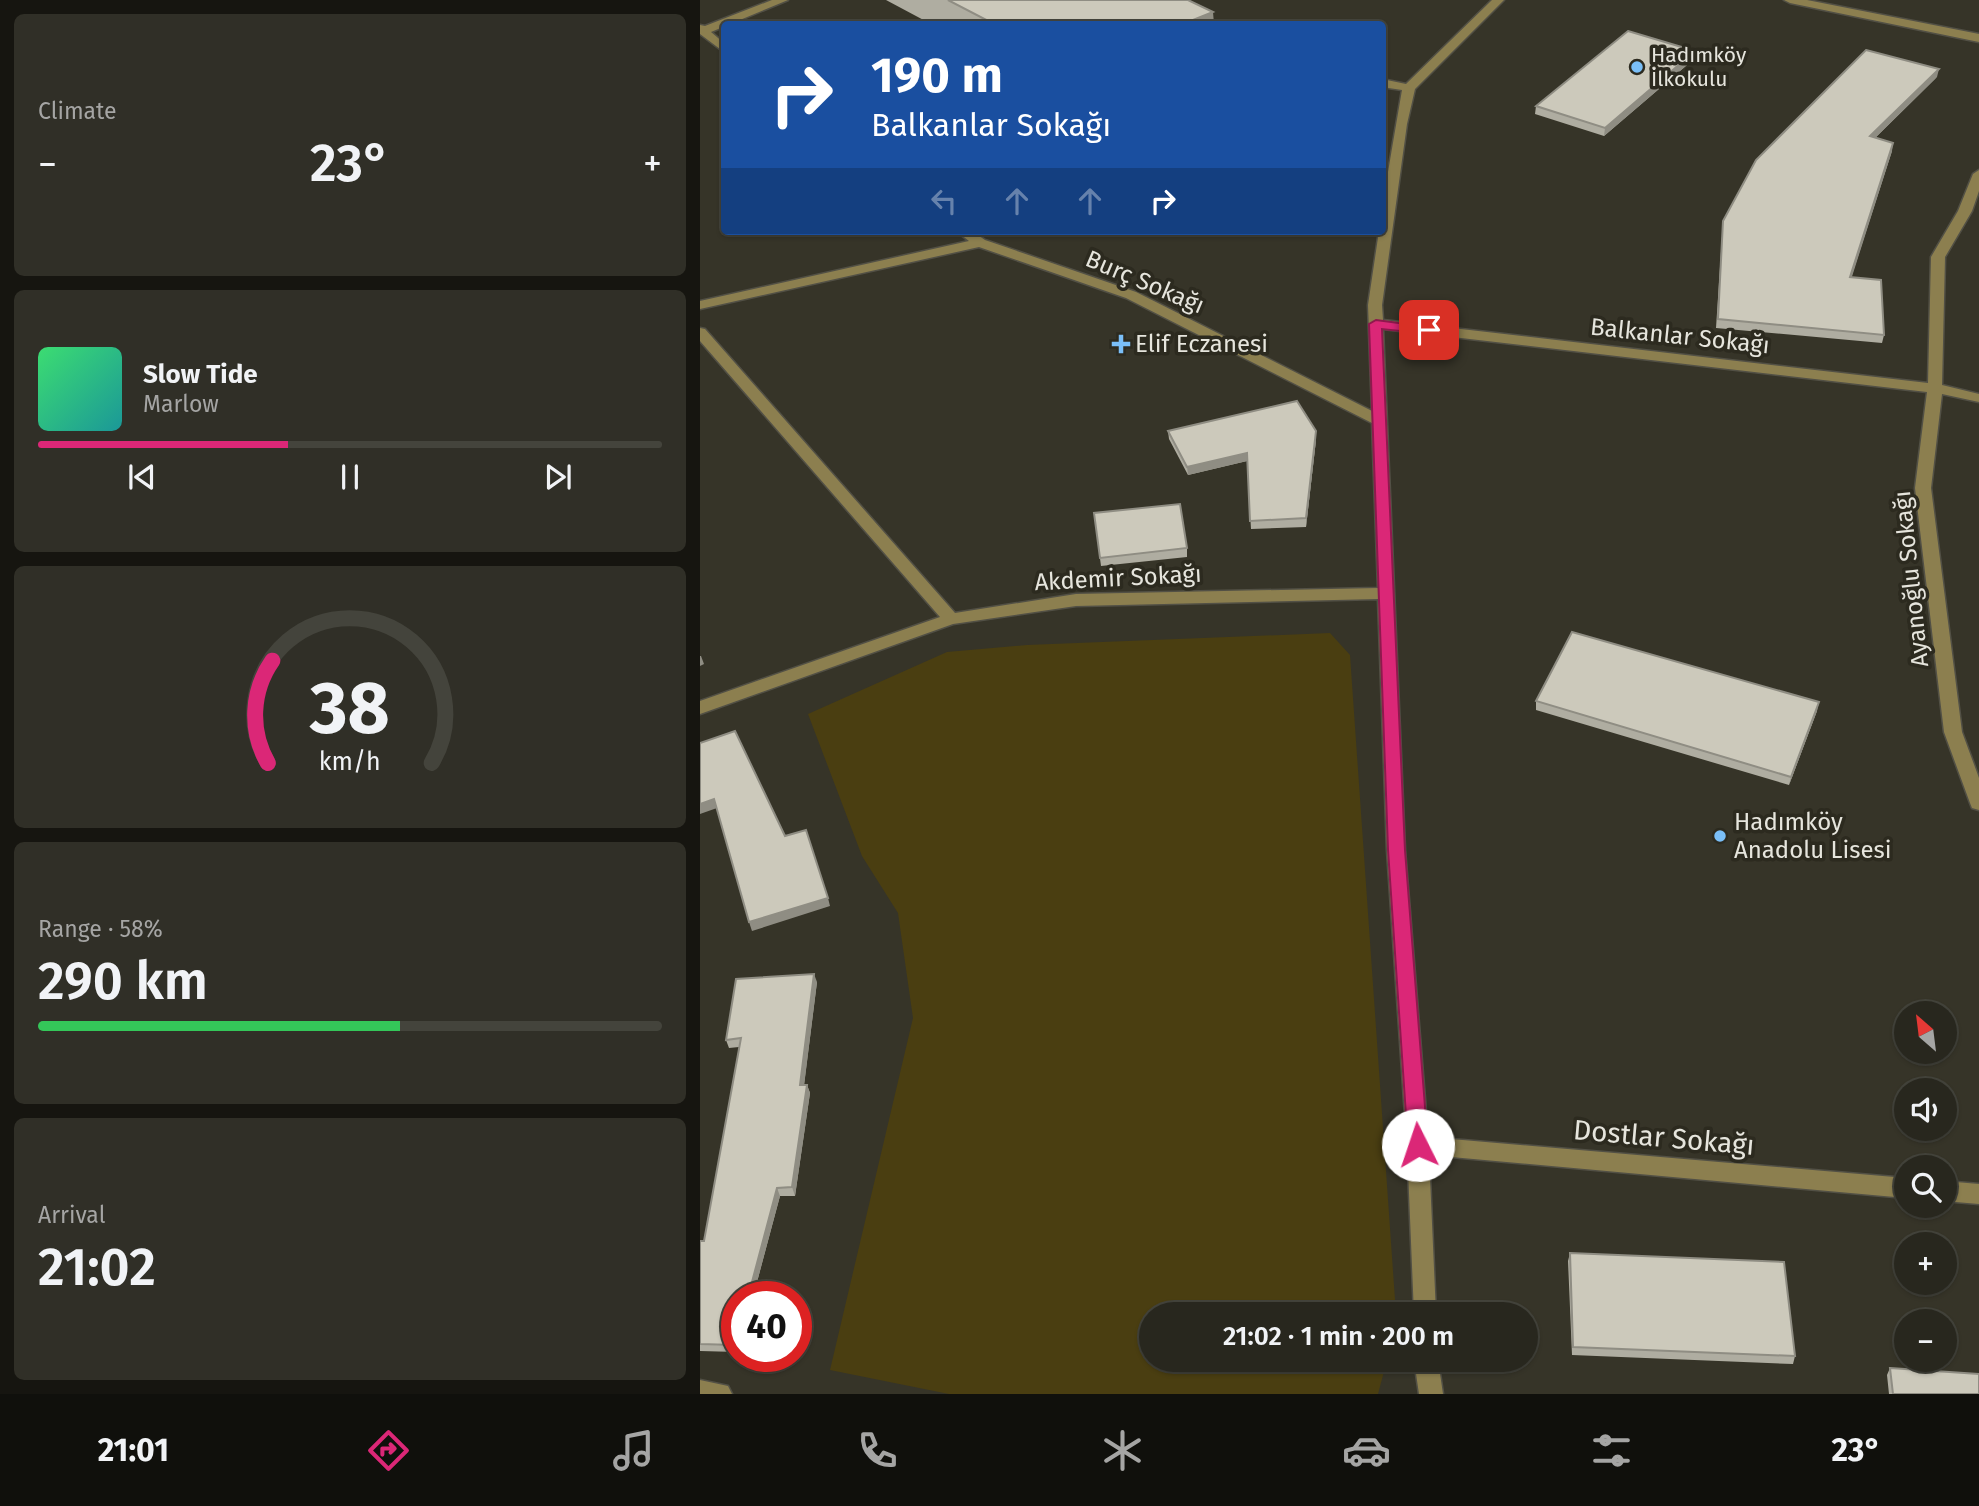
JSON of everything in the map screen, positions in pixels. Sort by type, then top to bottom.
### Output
[{"type":"street","points":[[724,21],[782,0]]},
{"type":"street","points":[[1386,229],[1409,88],[1498,0]]},
{"type":"street","points":[[1790,0],[1979,38]]},
{"type":"street","points":[[721,22],[702,29],[721,46]]},
{"type":"street","points":[[1386,84],[1409,88]]},
{"type":"street","name":"Ayanoğlu Sokağı","points":[[1979,174],[1965,211],[1938,257],[1935,388],[1923,488],[1953,732],[1979,803]]},
{"type":"street","name":"Burç Sokağı","points":[[969,235],[981,243],[1131,295],[1380,421]]},
{"type":"street","points":[[1385,235],[1377,292],[1376,324],[1396,850],[1418,1145],[1425,1302]]},
{"type":"street","points":[[700,305],[981,243]]},
{"type":"street","name":"Balkanlar Sokağı","points":[[1376,324],[1935,388],[1979,398]]},
{"type":"street","points":[[700,332],[951,619]]},
{"type":"street","name":"Akdemir Sokağı","points":[[700,708],[951,619],[1076,600],[1386,593]]},
{"type":"street","name":"Dostlar Sokağı","points":[[1418,1145],[1894,1187]]},
{"type":"street","points":[[1957,1192],[1979,1194]]},
{"type":"street","points":[[1428,1372],[1431,1394]]},
{"type":"street","points":[[700,1391],[720,1394]]},
{"type":"shaded area","points":[[1330,633],[1350,655],[1395,1302],[1139,1302],[1139,1372],[1384,1372],[1378,1394],[949,1394],[830,1370],[913,1018],[898,913],[862,856],[808,714],[947,652],[1027,645]]},
{"type":"building","points":[[948,0],[1188,0],[1213,12],[1190,21],[988,21]]},
{"type":"building","points":[[1628,31],[1695,51],[1605,128],[1536,106]]},
{"type":"building","points":[[1866,50],[1939,69],[1870,136],[1893,143],[1850,277],[1881,280],[1884,335],[1718,319],[1723,221],[1756,160]]},
{"type":"building","points":[[1297,401],[1316,431],[1306,518],[1250,521],[1247,453],[1187,467],[1168,431]]},
{"type":"building","points":[[1180,504],[1187,548],[1100,558],[1094,513]]},
{"type":"building","points":[[1572,632],[1819,702],[1791,777],[1536,701]]},
{"type":"building","points":[[735,731],[785,836],[806,830],[828,898],[749,922],[714,799],[700,804],[700,743]]},
{"type":"building","points":[[814,974],[800,1085],[807,1085],[792,1187],[777,1188],[752,1281],[721,1281],[721,1345],[700,1344],[700,1241],[704,1241],[741,1038],[726,1040],[736,979]]},
{"type":"building","points":[[1570,1253],[1784,1262],[1795,1356],[1573,1347]]},
{"type":"building","points":[[1890,1368],[1894,1368],[1894,1372],[1979,1374],[1979,1394],[1893,1394]]},
{"type":"place","name":"Hadımköy İlkokulu","points":[[1637,67]]},
{"type":"place","name":"Elif Eczanesi","points":[[1121,344]]},
{"type":"place","name":"Hadımköy Anadolu Lisesi","points":[[1720,836]]},
{"type":"route","points":[[1418,1145],[1396,850],[1376,324],[1429,330]]}]
